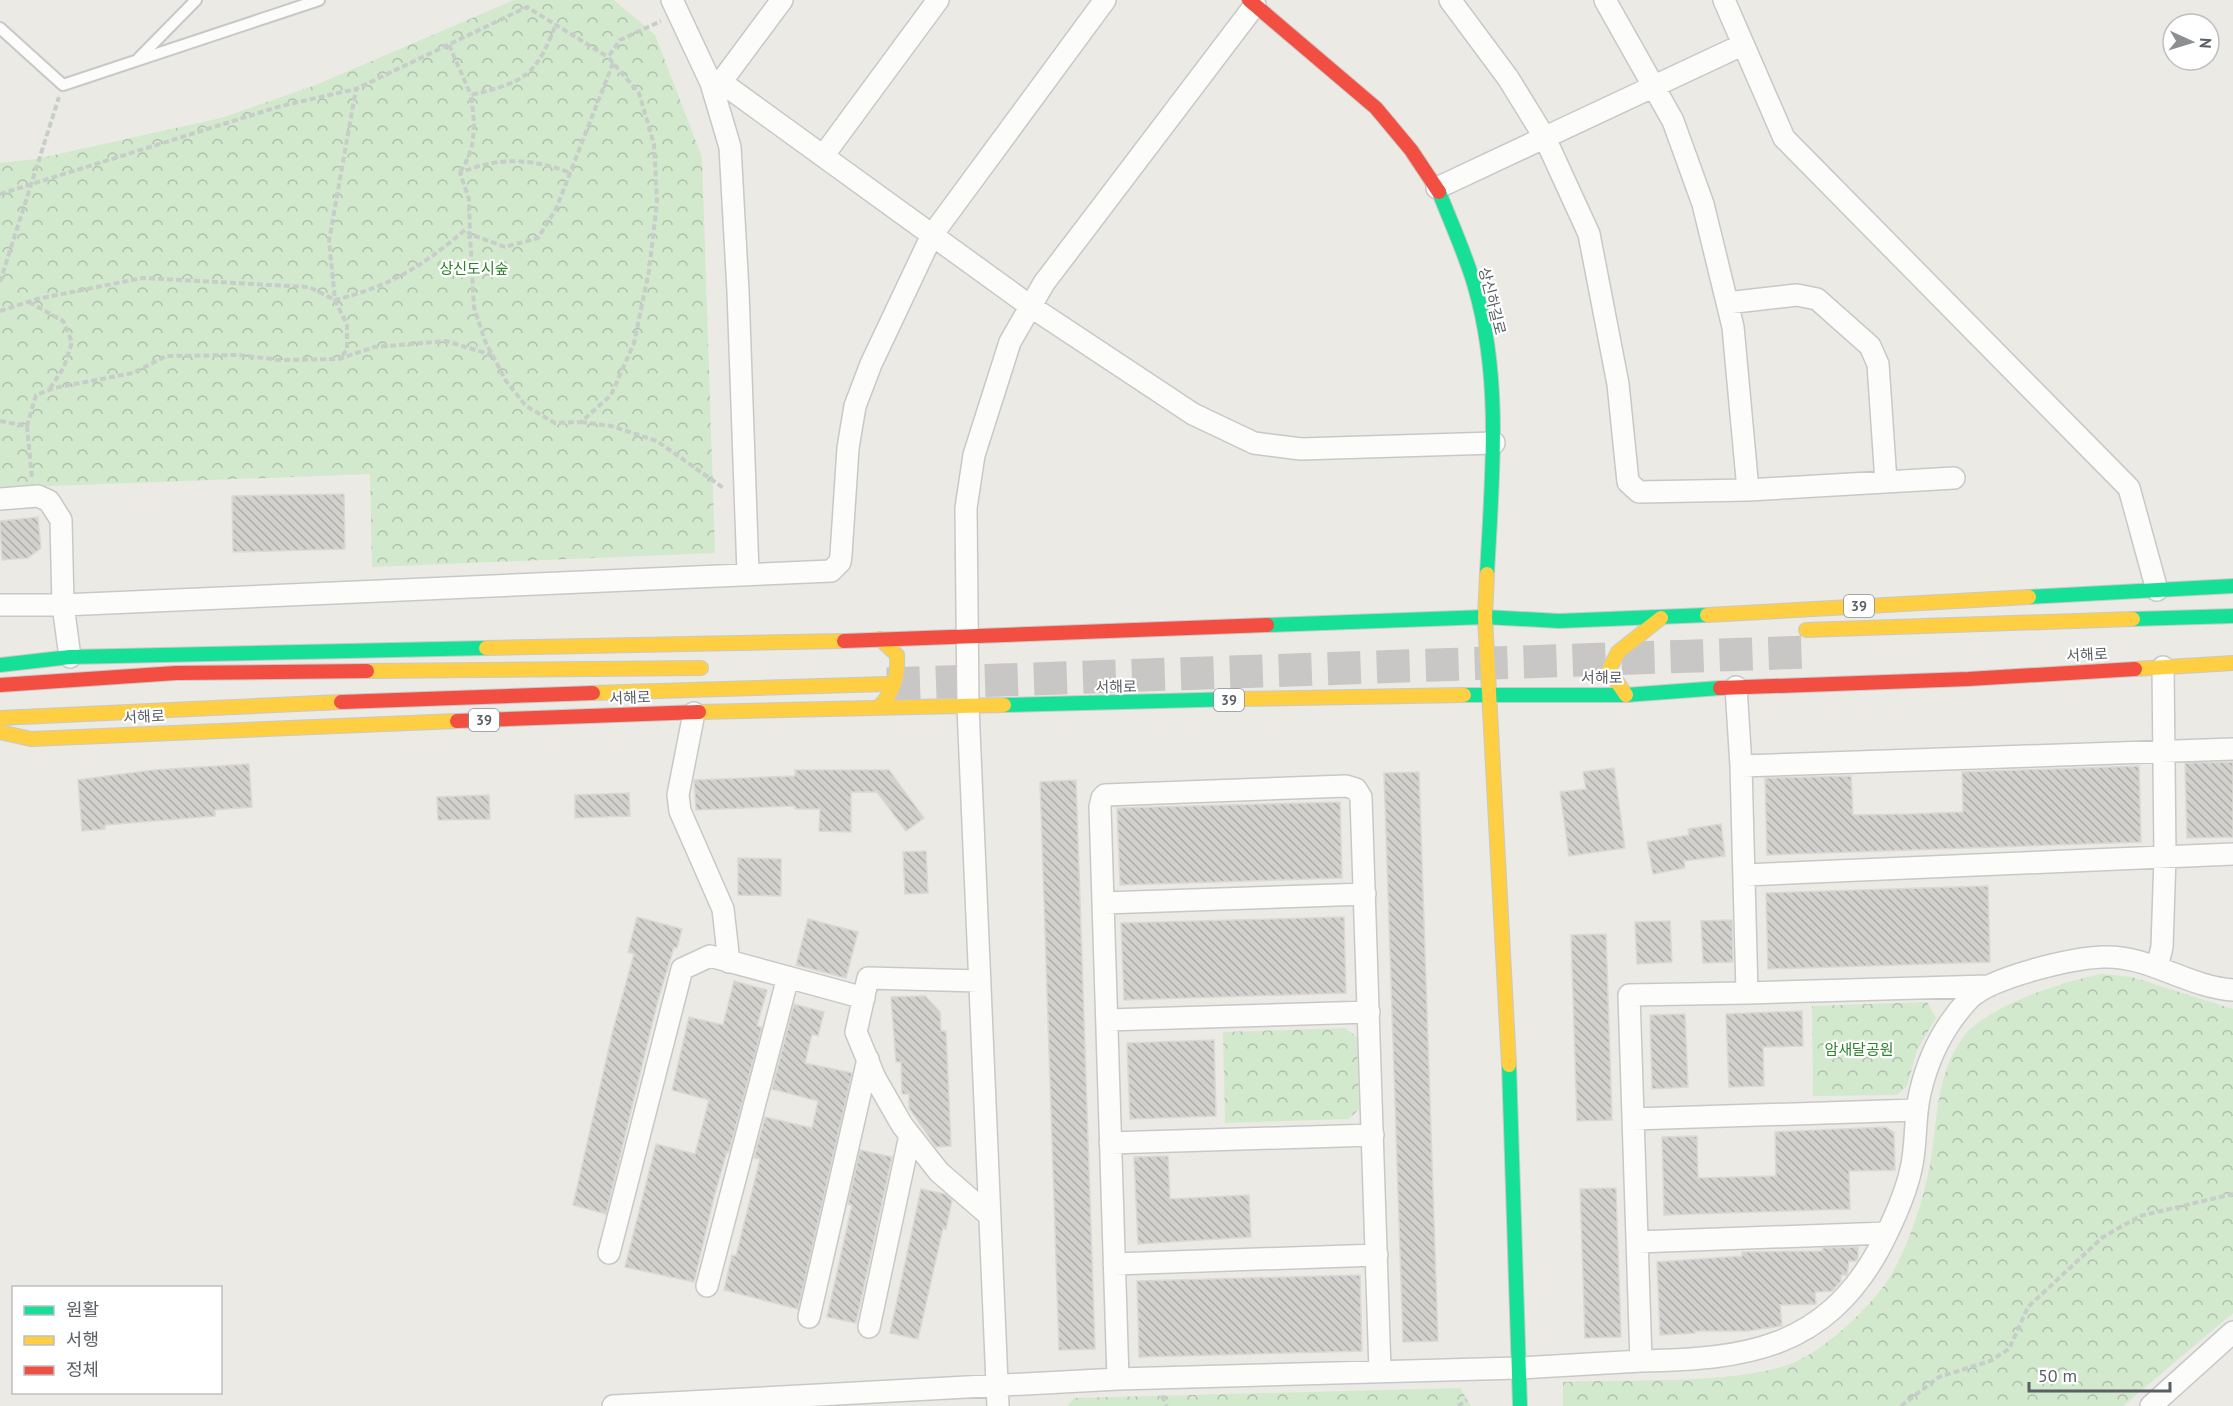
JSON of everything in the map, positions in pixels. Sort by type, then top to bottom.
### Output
[{"type":"main road","name":"상신하길로","points":[[1252,2],[1376,108],[1411,150],[1437,188],[1475,287],[1492,378],[1494,443],[1485,617],[1508,1017],[1520,1406]]},
{"type":"main road","name":"39","points":[[0,665],[70,657],[880,639],[1485,617],[1559,621],[1661,618],[2233,586]]},
{"type":"main road","name":"39","points":[[1806,630],[2233,616]]},
{"type":"main road","points":[[1626,696],[1609,670],[1618,652],[1661,618]]},
{"type":"main road","points":[[878,708],[893,694],[898,672],[897,655],[880,639]]},
{"type":"main road","name":"서해로","points":[[0,732],[31,739],[878,708],[1490,694],[1626,696],[1736,687],[1968,678],[2233,663]]},
{"type":"main road","name":"서해로","points":[[0,685],[176,674],[712,668]]},
{"type":"main road","name":"서해로","points":[[0,718],[451,697],[887,684]]},
{"type":"street","points":[[716,83],[782,0]]},
{"type":"street","points":[[823,156],[938,0]]},
{"type":"street","points":[[0,605],[63,605],[748,573],[825,573],[840,562],[848,448],[855,406],[871,364],[932,235],[1104,0]]},
{"type":"street","points":[[1450,0],[1508,78],[1545,138],[1589,234],[1618,384],[1628,482],[1639,492],[1748,490],[1954,478]]},
{"type":"street","points":[[1605,0],[1673,121],[1703,204],[1732,327],[1748,490]]},
{"type":"street","points":[[1724,0],[1784,138],[2129,488],[2157,590]]},
{"type":"street","points":[[998,1406],[968,707],[966,508],[974,455],[1010,342],[1044,283],[1252,2]]},
{"type":"street","points":[[675,6],[716,83],[730,147],[748,573]]},
{"type":"street","points":[[1437,188],[1742,45]]},
{"type":"street","points":[[716,83],[823,156],[1030,306],[1193,414],[1254,443],[1301,449],[1494,443]]},
{"type":"street","points":[[1727,303],[1797,295],[1817,299],[1870,346],[1878,364],[1886,482]]},
{"type":"street","points":[[0,499],[33,496],[49,501],[61,520],[63,605],[70,657]]},
{"type":"street","points":[[2157,967],[2162,947],[2165,857],[2163,667]]},
{"type":"street","points":[[1736,687],[1741,766],[1747,993]]},
{"type":"street","points":[[694,713],[678,795],[680,811],[723,909],[729,962]]},
{"type":"street","points":[[1741,766],[2233,749]]},
{"type":"street","points":[[1118,1379],[1100,802],[1101,798],[1112,794],[1351,787],[1359,792],[1362,803],[1380,1371]]},
{"type":"street","points":[[1744,875],[2233,854]]},
{"type":"street","points":[[1104,903],[1365,894]]},
{"type":"street","points":[[609,1253],[682,969],[710,956],[864,998]]},
{"type":"street","points":[[613,1406],[1118,1379],[1518,1368],[1641,1360],[1705,1359],[1735,1355],[1769,1346],[1799,1333],[1829,1314],[1854,1290],[1897,1214],[1911,1169],[1916,1110],[1935,1047],[1972,996],[2036,970],[2103,957],[2133,958],[2218,989],[2233,990]]},
{"type":"street","points":[[707,1286],[788,977]]},
{"type":"street","points":[[980,981],[868,978],[856,1032],[875,1078],[910,1135],[939,1172],[990,1216]]},
{"type":"street","points":[[1641,1360],[1629,995],[1993,986]]},
{"type":"street","points":[[1107,1020],[1369,1012]]},
{"type":"street","points":[[809,1317],[868,1059]]},
{"type":"street","points":[[1633,1119],[1916,1110]]},
{"type":"street","points":[[869,1327],[910,1135]]},
{"type":"street","points":[[1110,1143],[1373,1135]]},
{"type":"street","points":[[1637,1242],[1887,1233]]},
{"type":"street","points":[[1114,1264],[1377,1255]]},
{"type":"street","points":[[2151,1406],[2233,1332]]},
{"type":"lane","points":[[137,60],[196,0]]},
{"type":"lane","points":[[0,28],[63,85],[318,0]]},
{"type":"path","points":[[609,57],[620,40],[675,6]]},
{"type":"path","points":[[0,194],[281,106],[356,89],[527,7],[609,57],[639,93],[654,144],[657,202],[649,271],[634,343],[610,395],[581,422]]},
{"type":"path","points":[[471,95],[499,88],[528,75],[543,56],[556,24]]},
{"type":"path","points":[[449,45],[471,95],[476,129],[468,161],[460,173]]},
{"type":"path","points":[[0,310],[143,278],[309,287],[335,300],[375,289],[420,266],[465,230],[505,247],[538,238],[555,209],[613,63]]},
{"type":"path","points":[[0,282],[63,85]]},
{"type":"path","points":[[339,359],[347,349],[347,325],[335,300],[329,242],[356,89]]},
{"type":"path","points":[[460,173],[508,159],[549,164],[568,172]]},
{"type":"path","points":[[460,173],[469,199],[474,307],[492,355],[506,381],[526,406],[555,423],[581,422],[611,426],[657,441],[746,503]]},
{"type":"path","points":[[28,302],[63,321],[72,342],[64,367],[49,390]]},
{"type":"path","points":[[33,496],[27,426],[36,395],[49,390],[133,373],[166,356],[238,355],[280,360],[339,359],[374,347],[446,341],[492,355]]},
{"type":"path","points":[[0,421],[27,426]]},
{"type":"path","points":[[1901,1406],[1939,1377],[1990,1361],[2008,1349],[2028,1307],[2103,1236],[2140,1216],[2233,1194]]},
{"type":"path","points":[[1162,1396],[1167,1406]]},
{"type":"path","points":[[1458,1406],[1467,1400]]},
{"type":"green space","name":"상신도시숲","points":[[514,0],[614,0],[655,35],[702,157],[715,553],[372,567],[370,474],[0,488],[0,163],[36,159],[221,118],[316,85]]},
{"type":"green space","points":[[2103,974],[2132,977],[2233,1009],[2233,1313],[2123,1406],[1563,1406],[1563,1382],[1681,1380],[1742,1375],[1793,1363],[1832,1338],[1880,1291],[1906,1245],[1916,1218],[1931,1161],[1941,1087],[1954,1052],[1964,1036],[1990,1014],[2028,996],[2069,982]]},
{"type":"green space","name":"암새달공원","points":[[1927,1002],[1936,1018],[1917,1050],[1907,1086],[1897,1095],[1813,1096],[1812,1006]]},
{"type":"green space","points":[[1345,1028],[1357,1037],[1359,1109],[1349,1119],[1225,1123],[1223,1032]]},
{"type":"green space","points":[[1460,1388],[1471,1406],[1067,1406],[1074,1398]]},
{"type":"building","points":[[344,494],[345,549],[233,552],[232,496]]},
{"type":"building","points":[[38,517],[41,548],[28,558],[2,560],[0,521]]},
{"type":"building","points":[[2233,762],[2233,837],[2187,838],[2185,763]]},
{"type":"building","points":[[249,764],[252,807],[215,810],[215,816],[105,825],[105,829],[82,831],[78,780],[153,770]]},
{"type":"building","points":[[2139,766],[2141,842],[1767,855],[1765,778],[1851,776],[1853,815],[1911,814],[1963,812],[1962,772]]},
{"type":"building","points":[[1614,768],[1625,848],[1569,856],[1560,792],[1586,789],[1583,772]]},
{"type":"building","points":[[795,770],[889,770],[924,818],[906,831],[877,792],[851,792],[851,832],[819,831],[820,809],[795,809],[795,806],[696,810],[694,780],[795,776]]},
{"type":"building","points":[[1419,772],[1438,1341],[1403,1342],[1384,773]]},
{"type":"building","points":[[1076,780],[1095,1349],[1059,1350],[1040,782]]},
{"type":"building","points":[[629,793],[630,816],[575,818],[575,795]]},
{"type":"building","points":[[489,795],[490,819],[438,820],[437,797]]},
{"type":"building","points":[[1340,802],[1342,878],[1120,885],[1117,808]]},
{"type":"building","points":[[1721,824],[1725,856],[1684,861],[1685,868],[1653,874],[1647,842],[1689,835],[1688,829]]},
{"type":"building","points":[[926,851],[928,893],[905,894],[903,852]]},
{"type":"building","points":[[738,858],[781,859],[781,896],[738,895]]},
{"type":"building","points":[[1988,886],[1990,962],[1768,969],[1766,893]]},
{"type":"building","points":[[637,917],[682,929],[677,948],[674,947],[658,1000],[606,1214],[573,1205],[613,1030],[634,954],[628,952]]},
{"type":"building","points":[[1344,917],[1346,993],[1124,1000],[1121,923]]},
{"type":"building","points":[[808,919],[858,932],[846,978],[796,965]]},
{"type":"building","points":[[1732,920],[1733,962],[1703,963],[1701,921]]},
{"type":"building","points":[[1670,921],[1672,962],[1637,964],[1635,922]]},
{"type":"building","points":[[1606,934],[1612,1120],[1577,1121],[1571,935]]},
{"type":"building","points":[[734,981],[767,990],[757,1026],[762,1027],[729,1152],[727,1151],[714,1197],[694,1282],[625,1267],[656,1144],[695,1154],[709,1100],[672,1090],[689,1017],[723,1025]]},
{"type":"building","points":[[925,996],[940,1012],[941,1031],[946,1031],[951,1146],[936,1147],[909,1108],[909,1094],[902,1094],[901,1062],[896,1062],[891,997]]},
{"type":"building","points":[[794,1004],[824,1012],[818,1036],[812,1034],[805,1063],[852,1073],[798,1309],[724,1290],[732,1255],[736,1256],[760,1159],[754,1158],[765,1117],[812,1128],[818,1101],[772,1089]]},
{"type":"building","points":[[1802,1011],[1803,1046],[1763,1047],[1764,1086],[1729,1087],[1726,1014]]},
{"type":"building","points":[[1685,1014],[1688,1087],[1652,1089],[1650,1015]]},
{"type":"building","points":[[1214,1040],[1216,1116],[1130,1119],[1127,1043]]},
{"type":"building","points":[[1886,1127],[1894,1133],[1895,1170],[1849,1171],[1850,1209],[1664,1215],[1662,1137],[1697,1136],[1698,1178],[1776,1176],[1775,1132]]},
{"type":"building","points":[[860,1150],[892,1157],[856,1323],[827,1317],[852,1205],[848,1204]]},
{"type":"building","points":[[1168,1156],[1170,1199],[1249,1195],[1251,1237],[1138,1244],[1134,1157]]},
{"type":"building","points":[[1616,1188],[1621,1337],[1585,1338],[1580,1189]]},
{"type":"building","points":[[921,1189],[945,1194],[952,1200],[946,1229],[943,1228],[918,1339],[890,1333]]},
{"type":"building","points":[[1858,1247],[1858,1258],[1856,1261],[1849,1261],[1847,1275],[1841,1275],[1841,1281],[1832,1291],[1815,1292],[1816,1304],[1780,1305],[1782,1326],[1747,1331],[1695,1331],[1695,1333],[1660,1335],[1657,1262],[1742,1256],[1742,1252],[1823,1251],[1822,1248]]},
{"type":"building","points":[[1360,1275],[1362,1351],[1139,1357],[1137,1281]]},
{"type":"tunnel","points":[[887,684],[1809,652]]},
{"type":"traffic: fast","points":[[1439,192],[1475,287],[1489,358],[1493,466],[1487,574]]},
{"type":"traffic: fast","points":[[2029,597],[2233,586]]},
{"type":"traffic: fast","points":[[1267,625],[1485,617],[1559,621],[1707,615]]},
{"type":"traffic: fast","points":[[2133,619],[2233,616]]},
{"type":"traffic: fast","points":[[0,665],[70,657],[486,648]]},
{"type":"traffic: fast","points":[[1464,695],[1626,695],[1720,688]]},
{"type":"traffic: fast","points":[[1004,705],[1237,699]]},
{"type":"traffic: fast","points":[[1509,1065],[1520,1406]]},
{"type":"traffic: slow","points":[[1487,574],[1485,617],[1509,1065]]},
{"type":"traffic: slow","points":[[1707,615],[2029,597]]},
{"type":"traffic: slow","points":[[1626,695],[1609,670],[1618,652],[1661,618]]},
{"type":"traffic: slow","points":[[1806,630],[2133,619]]},
{"type":"traffic: slow","points":[[878,708],[891,690],[896,678],[897,663],[897,655],[880,639]]},
{"type":"traffic: slow","points":[[486,648],[844,641]]},
{"type":"traffic: slow","points":[[2135,669],[2233,663]]},
{"type":"traffic: slow","points":[[367,671],[701,668]]},
{"type":"traffic: slow","points":[[593,693],[887,684]]},
{"type":"traffic: slow","points":[[1237,699],[1464,695]]},
{"type":"traffic: slow","points":[[0,718],[341,702]]},
{"type":"traffic: slow","points":[[699,712],[1004,705]]},
{"type":"traffic: slow","points":[[0,732],[31,739],[457,721]]},
{"type":"traffic: jam","points":[[1249,0],[1376,108],[1411,150],[1439,192]]},
{"type":"traffic: jam","points":[[844,641],[1267,625]]},
{"type":"traffic: jam","points":[[1720,688],[1968,679],[2135,669]]},
{"type":"traffic: jam","points":[[0,685],[176,673],[367,671]]},
{"type":"traffic: jam","points":[[341,702],[593,693]]},
{"type":"traffic: jam","points":[[457,721],[699,712]]}]
